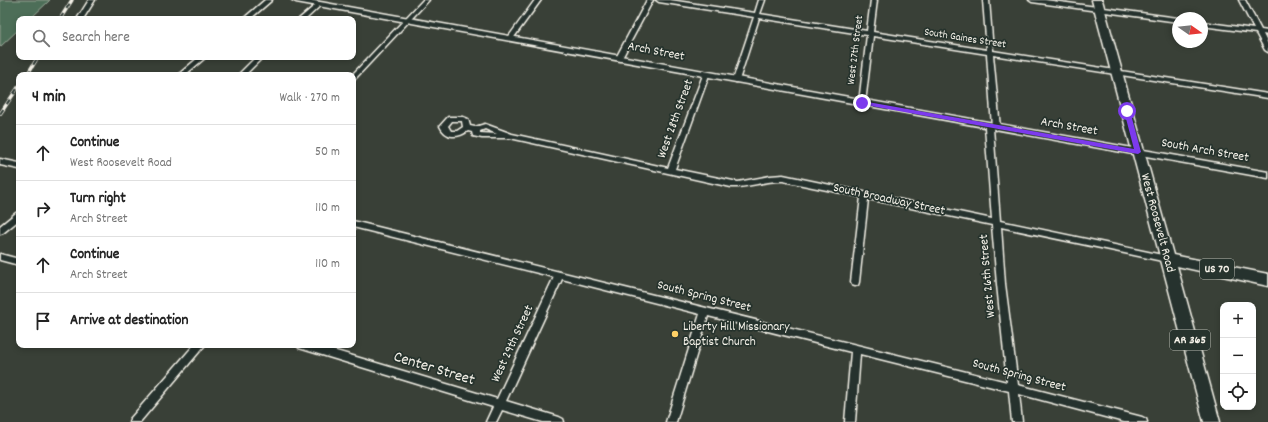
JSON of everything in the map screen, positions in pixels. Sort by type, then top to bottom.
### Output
[{"type":"main road","name":"Arch Street","points":[[296,0],[315,2],[706,75],[1138,152]]},
{"type":"main road","name":"West Roosevelt Road","points":[[1098,5],[1212,422]]},
{"type":"main road","name":"South Broadway Street","points":[[1167,259],[1268,280]]},
{"type":"street","points":[[82,16],[92,0]]},
{"type":"street","points":[[250,16],[269,0]]},
{"type":"street","points":[[356,75],[426,0]]},
{"type":"street","points":[[510,39],[538,0]]},
{"type":"street","points":[[619,58],[650,0]]},
{"type":"street","name":"South Gaines Street","points":[[659,0],[1268,96]]},
{"type":"street","points":[[736,80],[762,0]]},
{"type":"street","name":"West 27th Street","points":[[862,103],[874,0]]},
{"type":"street","name":"West 26th Street","points":[[986,0],[990,53],[996,222],[1001,284],[1017,422]]},
{"type":"street","points":[[1032,0],[1098,5],[1172,19]]},
{"type":"street","points":[[1242,0],[1268,50]]},
{"type":"street","points":[[304,16],[315,2]]},
{"type":"street","points":[[1208,25],[1268,33]]},
{"type":"street","points":[[185,72],[199,60]]},
{"type":"street","points":[[244,72],[257,60]]},
{"type":"street","name":"West 28th Street","points":[[671,171],[706,75]]},
{"type":"street","name":"South Broadway Street","points":[[467,128],[476,130],[476,134],[482,136],[510,136],[737,185],[773,177],[996,222],[1167,259]]},
{"type":"street","name":"South Arch Street","points":[[1138,152],[1268,175]]},
{"type":"street","points":[[0,162],[16,165]]},
{"type":"street","points":[[855,282],[865,195]]},
{"type":"street","points":[[0,231],[16,218]]},
{"type":"street","name":"South Spring Street","points":[[356,225],[558,276],[856,348],[1142,422]]},
{"type":"street","points":[[0,257],[16,261]]},
{"type":"street","name":"West 29th Street","points":[[491,422],[558,276]]},
{"type":"street","points":[[671,422],[705,311]]},
{"type":"street","points":[[134,422],[197,348]]},
{"type":"street","name":"Center Street","points":[[312,348],[559,422]]},
{"type":"street","points":[[850,422],[856,348]]},
{"type":"green space","points":[[0,0],[50,0],[33,16],[16,16],[16,32],[0,47]]},
{"type":"railway","points":[[62,16],[72,0]]},
{"type":"railway","points":[[29,72],[36,60]]},
{"type":"railway","points":[[0,114],[16,90]]},
{"type":"place","name":"Liberty Hill Missionary Baptist Church","points":[[675,334]]},
{"type":"route","points":[[862,103],[1138,152],[1127,111]]}]
